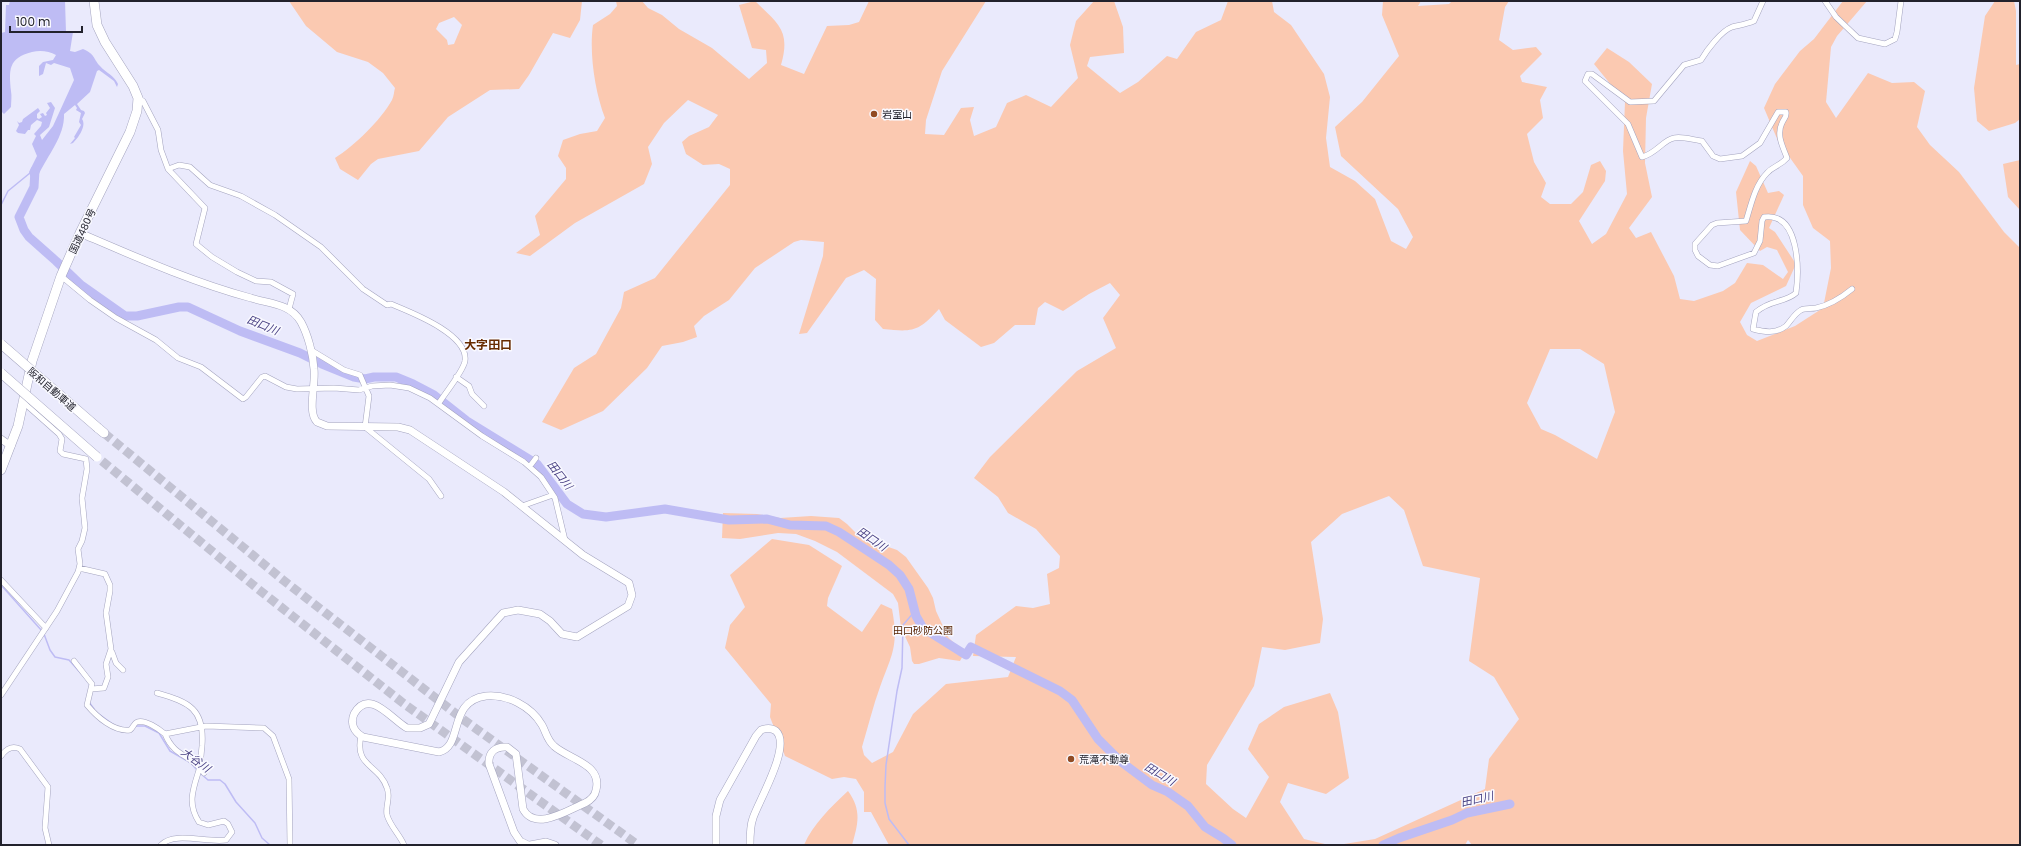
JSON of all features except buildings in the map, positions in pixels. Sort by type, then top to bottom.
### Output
[{"type":"highway","points":[[94,1],[95,18],[100,33],[129,78],[138,98]]},
{"type":"highway","name":"国道480号","points":[[1,470],[18,426],[32,361],[66,264],[130,132],[137,112],[138,98]]},
{"type":"highway","name":"阪和自動車道","points":[[1,344],[101,430]]},
{"type":"highway","points":[[1,373],[100,459]]},
{"type":"street","points":[[1763,1],[1754,22],[1744,26],[1731,27],[1710,46],[1701,60],[1684,64],[1654,102],[1630,102],[1592,74],[1588,74],[1585,82],[1628,124],[1642,157],[1650,155],[1665,142],[1676,137],[1702,141],[1713,156],[1720,159],[1742,156],[1760,143],[1778,112],[1786,112],[1786,117],[1781,124],[1780,139],[1782,148],[1787,158],[1781,165],[1767,172],[1757,187],[1746,221],[1717,223],[1712,226],[1695,244],[1695,250],[1698,256],[1710,265],[1718,266],[1728,264],[1754,253],[1760,241],[1762,221],[1764,217],[1776,218],[1786,226],[1795,241],[1796,293],[1791,297],[1773,301],[1756,312],[1753,329],[1769,333],[1785,326],[1796,313],[1802,309],[1815,308],[1832,303],[1852,289]]},
{"type":"street","points":[[1825,1],[1836,16],[1858,38],[1885,44],[1895,39],[1898,32],[1901,1]]},
{"type":"street","points":[[138,98],[142,101],[158,130],[161,150],[168,169],[205,208],[196,244],[212,257],[237,272],[256,281],[271,282],[293,294],[289,309]]},
{"type":"street","points":[[168,169],[179,165],[190,167],[210,185],[253,202],[321,247],[363,289],[382,302],[387,305],[391,304],[432,323],[458,341],[464,353],[465,362],[439,403]]},
{"type":"street","points":[[80,233],[177,273],[247,297],[289,309],[301,322],[311,353],[314,369],[313,416],[319,424],[327,426],[398,427],[410,430],[499,489],[590,560],[627,581],[631,586],[632,594],[628,606],[588,632],[574,637],[562,634],[550,621],[540,614],[521,610],[507,611],[498,618],[459,662],[429,724],[420,728],[407,728],[379,706],[373,704],[365,704],[358,708],[352,717],[354,728],[361,736],[439,752],[447,749],[451,744],[459,717],[464,707],[472,701],[481,697],[493,696],[508,697],[516,702],[539,721],[552,745],[589,767],[597,780],[595,792],[590,800],[545,819],[535,820],[527,815],[523,809],[518,763],[514,752],[504,746],[493,750],[489,758],[489,764],[514,832],[520,841],[529,845],[546,842],[555,845]]},
{"type":"street","points":[[62,275],[90,300],[116,318],[156,340],[178,358],[201,367],[243,398],[246,397],[263,376],[286,387],[314,389],[359,390],[365,386],[383,384],[396,385],[420,393],[439,403],[482,436],[530,466],[541,477],[553,495],[565,540]]},
{"type":"street","points":[[311,353],[344,370],[361,376],[369,400],[365,427]]},
{"type":"street","points":[[456,377],[469,386],[472,394],[484,406]]},
{"type":"street","points":[[1,695],[57,611],[79,568],[78,549],[82,541],[85,528],[82,498],[87,469],[86,459],[63,454],[60,451],[62,439],[59,434],[23,402]]},
{"type":"street","points":[[365,427],[429,479],[440,496]]},
{"type":"street","points":[[1,439],[11,446]]},
{"type":"street","points":[[530,466],[536,459]]},
{"type":"street","points":[[522,506],[553,495]]},
{"type":"street","points":[[79,568],[105,574],[108,580],[110,591],[106,612],[111,649],[116,663],[123,670]]},
{"type":"street","points":[[1,580],[46,628]]},
{"type":"street","points":[[91,689],[104,688],[106,686],[108,677],[106,664],[111,649]]},
{"type":"street","points":[[74,661],[90,681],[91,689],[87,705],[94,712],[114,727],[125,730],[130,730],[135,723],[140,722],[149,724],[164,734],[172,748],[200,766],[204,773]]},
{"type":"street","points":[[157,693],[174,698],[192,708],[201,719],[203,736],[200,766],[191,798],[192,806],[197,818],[204,824],[208,825],[224,821],[228,824],[232,832],[230,837],[221,841],[204,841],[174,837],[161,845]]},
{"type":"street","points":[[164,734],[202,726],[264,728],[273,736],[289,779],[290,845]]},
{"type":"street","points":[[716,845],[716,816],[721,796],[758,732],[764,728],[770,728],[775,730],[779,739],[776,762],[768,788],[752,821],[750,845]]},
{"type":"street","points":[[361,736],[359,752],[384,781],[387,788],[389,802],[387,815],[404,845]]},
{"type":"street","points":[[1,756],[11,748],[15,747],[20,750],[46,783],[48,791],[46,828],[49,845]]},
{"type":"green space","points":[[289,1],[582,1],[580,20],[570,38],[553,33],[529,75],[519,89],[490,90],[448,117],[419,151],[378,159],[371,164],[358,180],[340,169],[335,158],[358,140],[381,116],[392,100],[395,88],[383,73],[368,62],[337,52],[306,26]],"holes":[[[454,17],[462,25],[454,44],[448,45],[447,40],[436,29],[439,23]]]},
{"type":"green space","points":[[616,1],[642,1],[648,8],[662,15],[679,29],[712,48],[749,79],[767,63],[766,50],[752,48],[739,5],[755,1],[776,22],[783,35],[784,43],[784,53],[781,65],[804,74],[827,26],[849,25],[859,22],[869,1],[986,1],[942,71],[926,120],[925,134],[944,135],[961,108],[974,107],[970,120],[974,136],[996,127],[1007,103],[1026,95],[1051,107],[1078,78],[1070,45],[1076,21],[1094,1],[1114,1],[1123,27],[1124,53],[1090,57],[1087,66],[1120,93],[1138,82],[1167,56],[1177,59],[1196,32],[1221,20],[1228,1],[1272,1],[1274,12],[1291,25],[1324,74],[1330,97],[1326,138],[1330,167],[1355,181],[1375,199],[1391,241],[1406,249],[1413,237],[1398,209],[1341,156],[1335,127],[1362,102],[1399,56],[1382,15],[1383,1],[1421,1],[1418,6],[1449,4],[1452,1],[1509,1],[1505,7],[1499,40],[1513,50],[1536,47],[1542,54],[1520,76],[1522,82],[1547,87],[1540,100],[1543,118],[1527,134],[1534,162],[1546,183],[1541,197],[1550,204],[1571,204],[1583,192],[1591,165],[1600,161],[1606,171],[1605,181],[1579,221],[1592,244],[1606,234],[1627,194],[1623,151],[1625,102],[1594,64],[1607,48],[1629,62],[1652,84],[1646,118],[1645,163],[1652,197],[1629,228],[1636,238],[1651,232],[1674,276],[1680,299],[1694,301],[1723,291],[1735,283],[1747,263],[1763,265],[1783,279],[1788,272],[1777,250],[1767,247],[1760,251],[1740,230],[1736,192],[1750,161],[1756,166],[1768,193],[1779,191],[1784,195],[1769,228],[1775,232],[1796,264],[1786,286],[1751,303],[1740,322],[1747,335],[1757,341],[1795,326],[1823,308],[1831,268],[1830,241],[1813,228],[1803,205],[1803,176],[1778,141],[1764,108],[1775,84],[1800,51],[1814,39],[1843,1],[1867,1],[1837,36],[1831,47],[1826,102],[1836,118],[1868,73],[1892,83],[1914,82],[1925,91],[1917,127],[1930,145],[1959,172],[2004,232],[2020,248],[2020,845],[1472,845],[1468,840],[1465,845],[1338,845],[1375,839],[1485,789],[1489,759],[1519,719],[1494,677],[1469,661],[1480,578],[1423,566],[1404,510],[1389,496],[1342,514],[1311,542],[1323,619],[1320,643],[1285,650],[1262,647],[1254,686],[1207,765],[1206,784],[1233,809],[1246,818],[1269,777],[1248,749],[1259,724],[1284,707],[1330,693],[1338,712],[1349,778],[1326,794],[1288,783],[1280,802],[1304,839],[1329,845],[889,845],[871,812],[864,812],[864,792],[856,779],[844,777],[832,779],[785,756],[770,717],[771,704],[725,648],[730,625],[745,607],[730,575],[772,539],[809,545],[842,566],[828,598],[827,606],[862,632],[881,604],[892,609],[895,632],[893,650],[875,702],[862,747],[864,755],[872,763],[893,752],[913,714],[946,684],[1008,677],[1016,657],[973,656],[976,635],[1016,606],[1033,608],[1050,604],[1047,574],[1059,568],[1060,556],[1036,529],[1008,513],[998,497],[974,478],[990,457],[1077,371],[1116,348],[1103,318],[1120,295],[1110,283],[1089,294],[1063,311],[1045,302],[1038,308],[1035,325],[1015,325],[994,343],[981,347],[945,320],[939,309],[926,322],[914,329],[883,329],[875,320],[876,279],[864,270],[846,278],[807,333],[799,334],[823,256],[824,242],[801,240],[794,242],[755,268],[729,300],[704,316],[694,326],[697,337],[683,342],[662,346],[647,368],[603,411],[561,430],[542,422],[574,368],[596,354],[621,308],[624,292],[655,278],[730,185],[730,169],[719,164],[703,165],[686,154],[682,142],[689,136],[709,127],[718,115],[688,100],[664,123],[648,147],[652,164],[644,184],[575,223],[530,256],[516,253],[540,235],[535,216],[566,179],[566,168],[558,156],[563,140],[580,134],[597,131],[605,118],[598,96],[592,60],[593,25],[610,14],[617,6]],"holes":[[[1550,349],[1580,349],[1604,364],[1615,412],[1597,459],[1555,435],[1541,429],[1527,403]]]},
{"type":"green space","points":[[1995,1],[2014,1],[2016,11],[2016,65],[2020,64],[2020,119],[2015,123],[1989,131],[1977,121],[1974,88],[1985,16]]},
{"type":"green space","points":[[2020,160],[2020,210],[2008,197],[2003,164]]},
{"type":"green space","name":"田口砂防公園","points":[[723,513],[757,514],[780,518],[811,516],[839,518],[860,537],[897,550],[906,557],[928,588],[933,598],[936,611],[948,637],[956,645],[966,650],[960,661],[939,658],[914,664],[912,661],[910,647],[901,628],[898,603],[893,594],[837,552],[815,541],[796,534],[778,533],[740,539],[722,538]]},
{"type":"green space","points":[[848,791],[855,804],[858,817],[852,845],[804,845],[817,823]]},
{"type":"water","points":[[10,1],[65,1],[66,32],[73,32],[70,51],[75,52],[83,49],[90,53],[100,66],[114,78],[118,84],[117,87],[114,81],[99,70],[97,71],[90,92],[77,104],[85,113],[82,119],[83,128],[81,132],[75,141],[70,144],[75,138],[74,137],[81,125],[79,122],[81,113],[76,110],[77,108],[75,105],[64,114],[64,122],[59,138],[39,174],[37,174],[37,183],[32,181],[29,172],[37,156],[32,144],[36,136],[34,134],[41,126],[42,122],[37,120],[31,125],[30,130],[28,130],[25,134],[18,133],[16,131],[19,125],[17,121],[19,123],[22,122],[23,119],[38,108],[40,111],[37,114],[37,118],[39,119],[42,117],[40,114],[43,113],[45,116],[47,115],[46,113],[50,108],[47,103],[51,102],[55,108],[49,127],[40,135],[42,140],[53,126],[74,80],[70,68],[54,63],[51,65],[46,63],[43,74],[39,76],[39,66],[43,62],[53,60],[56,55],[41,51],[24,55],[14,61],[10,71],[11,107],[4,114],[1,111],[1,33],[5,32],[6,5],[9,5]]},
{"type":"waterway","name":"田口川","points":[[35,170],[34,187],[19,217],[24,230],[29,237],[81,285],[125,316],[137,316],[179,307],[188,307],[240,331],[300,353],[354,377],[365,379],[374,377],[396,377],[413,384],[434,395],[467,421],[537,464],[567,504],[583,514],[606,517],[665,509],[729,520],[767,519],[790,525],[826,526],[839,532],[889,565],[900,575],[909,589],[916,616],[923,628],[966,655],[971,647],[1060,691],[1072,700],[1098,739],[1120,761],[1152,785],[1168,792],[1188,806],[1205,827],[1232,845]]},
{"type":"waterway","points":[[1,205],[8,191],[30,173]]},
{"type":"waterway","name":"大谷川","points":[[1,585],[42,631]]},
{"type":"waterway","points":[[909,845],[889,819],[885,803],[885,787],[886,765],[902,668],[903,625],[915,611]]},
{"type":"waterway","name":"大谷川","points":[[44,634],[50,650],[55,657],[69,660],[85,678]]},
{"type":"waterway","name":"大谷川","points":[[89,702],[94,709]]},
{"type":"waterway","name":"大谷川","points":[[96,712],[114,725]]},
{"type":"waterway","name":"大谷川","points":[[135,726],[145,726],[159,733],[170,751],[191,763],[197,770]]},
{"type":"waterway","name":"大谷川","points":[[200,773],[208,780],[220,780],[225,784],[236,802],[255,823],[262,838],[270,845]]},
{"type":"waterway","name":"田口川","points":[[1383,845],[1452,820],[1467,813],[1510,804]]},
{"type":"tunnel","points":[[104,433],[283,580],[464,720],[638,845]]},
{"type":"tunnel","points":[[102,461],[258,589],[403,703],[601,845]]},
{"type":"place","name":"岩室山","points":[[874,114]]},
{"type":"place","name":"荒滝不動尊","points":[[1071,759]]},
{"type":"district","name":"大字田口","points":[[488,345]]}]
